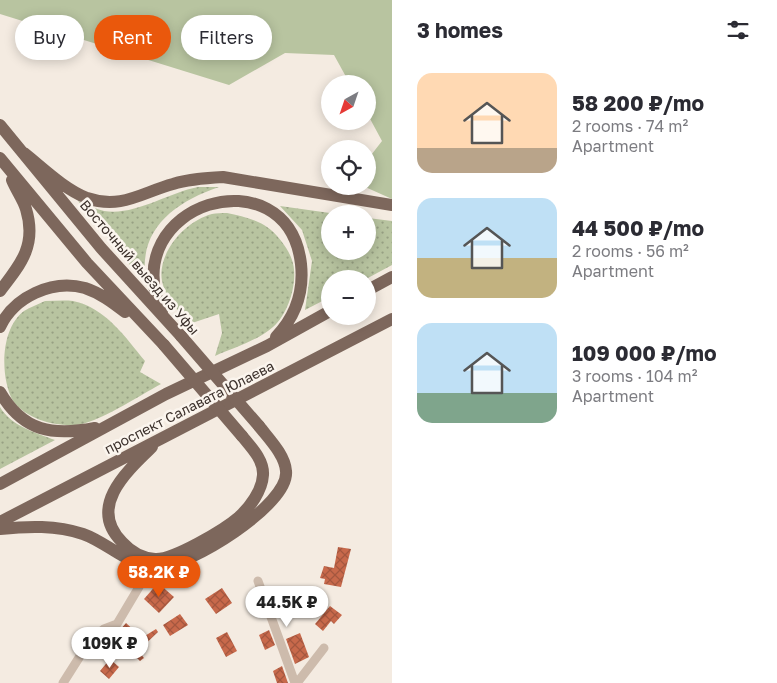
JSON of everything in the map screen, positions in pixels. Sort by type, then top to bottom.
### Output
[{"type":"main road","name":"Восточный выезд из Уфы","points":[[0,125],[101,248],[162,313],[259,426],[284,462],[287,473],[278,495],[245,525],[180,563],[159,567],[141,565],[83,534],[56,528],[0,529]]},
{"type":"main road","points":[[24,153],[72,190],[88,198],[102,200],[120,201],[136,199],[172,184],[203,178],[223,177],[392,205]]},
{"type":"main road","points":[[0,291],[16,272],[26,253],[30,235],[26,208],[3,162]]},
{"type":"main road","points":[[3,162],[87,263],[164,345],[258,456],[263,473],[261,488],[251,504],[238,518],[175,556],[156,559],[141,556],[128,549],[118,538],[108,513],[110,500],[116,486],[129,469],[163,437]]},
{"type":"main road","points":[[162,313],[157,302],[155,264],[158,250],[176,222],[192,212],[217,202],[241,201],[260,206],[276,215],[290,232],[299,252],[303,282],[296,308],[284,328],[267,346]]},
{"type":"main road","points":[[376,285],[392,276]]},
{"type":"main road","points":[[0,327],[5,317],[20,302],[39,291],[63,286],[84,288],[104,296],[150,330]]},
{"type":"main road","name":"проспект Салавата Юлаева","points":[[0,484],[166,394],[267,346],[321,316]]},
{"type":"main road","name":"проспект Салавата Юлаева","points":[[0,522],[392,319]]},
{"type":"main road","points":[[0,392],[18,416],[45,431],[76,432],[108,426]]},
{"type":"street","points":[[258,581],[296,683]]},
{"type":"street","points":[[63,683],[89,642],[104,629],[116,624],[139,587]]},
{"type":"street","points":[[296,683],[324,648]]},
{"type":"green space","points":[[0,0],[392,0],[392,199],[376,192],[376,149],[382,141],[376,130],[376,75],[345,75],[334,55],[285,53],[229,85],[148,60],[171,60],[171,15],[94,15],[94,43],[84,40],[84,15],[15,15],[15,19],[0,14]]},
{"type":"green space","points":[[198,187],[219,187],[186,202],[172,211],[161,222],[152,235],[147,250],[145,267],[147,286],[78,201],[104,211],[116,212],[139,207]]},
{"type":"green space","points":[[280,206],[321,212],[321,260],[376,260],[376,219],[392,221],[392,265],[376,274],[376,270],[321,270],[321,302],[305,310],[312,261],[302,230]]},
{"type":"green space","points":[[227,213],[258,222],[275,233],[290,255],[294,268],[294,277],[288,305],[279,321],[273,327],[252,340],[215,356],[222,333],[219,314],[189,324],[166,293],[162,281],[162,270],[169,249],[192,223],[214,214]]},
{"type":"green space","points":[[45,301],[73,301],[95,310],[105,317],[122,333],[145,361],[140,372],[161,384],[95,420],[75,425],[49,423],[33,417],[19,407],[13,401],[6,379],[4,367],[7,341],[10,329],[16,319],[24,311]]},
{"type":"green space","points":[[0,407],[17,424],[55,440],[0,469]]},
{"type":"building","points":[[338,547],[351,549],[341,587],[324,584],[325,579],[320,578],[324,566],[334,568]]},
{"type":"building","points":[[158,583],[174,597],[159,613],[144,599]]},
{"type":"building","points":[[222,588],[232,603],[216,614],[205,599]]},
{"type":"building","points":[[286,594],[294,613],[280,618],[273,599]]},
{"type":"building","points":[[330,606],[342,615],[334,624],[331,621],[323,631],[315,624]]},
{"type":"building","points":[[180,614],[188,625],[170,636],[163,625]]},
{"type":"building","points":[[126,623],[139,635],[132,644],[156,629],[158,632],[138,651],[144,658],[140,661],[134,655],[130,659],[124,652],[127,649],[113,637],[115,635],[113,632],[120,630]]},
{"type":"building","points":[[269,630],[275,645],[265,650],[259,635]]},
{"type":"building","points":[[227,632],[237,651],[226,657],[216,638]]},
{"type":"building","points":[[300,633],[309,657],[295,664],[286,639]]},
{"type":"building","points":[[110,659],[119,667],[109,679],[100,671]]},
{"type":"building","points":[[282,666],[288,683],[277,683],[273,671]]}]
